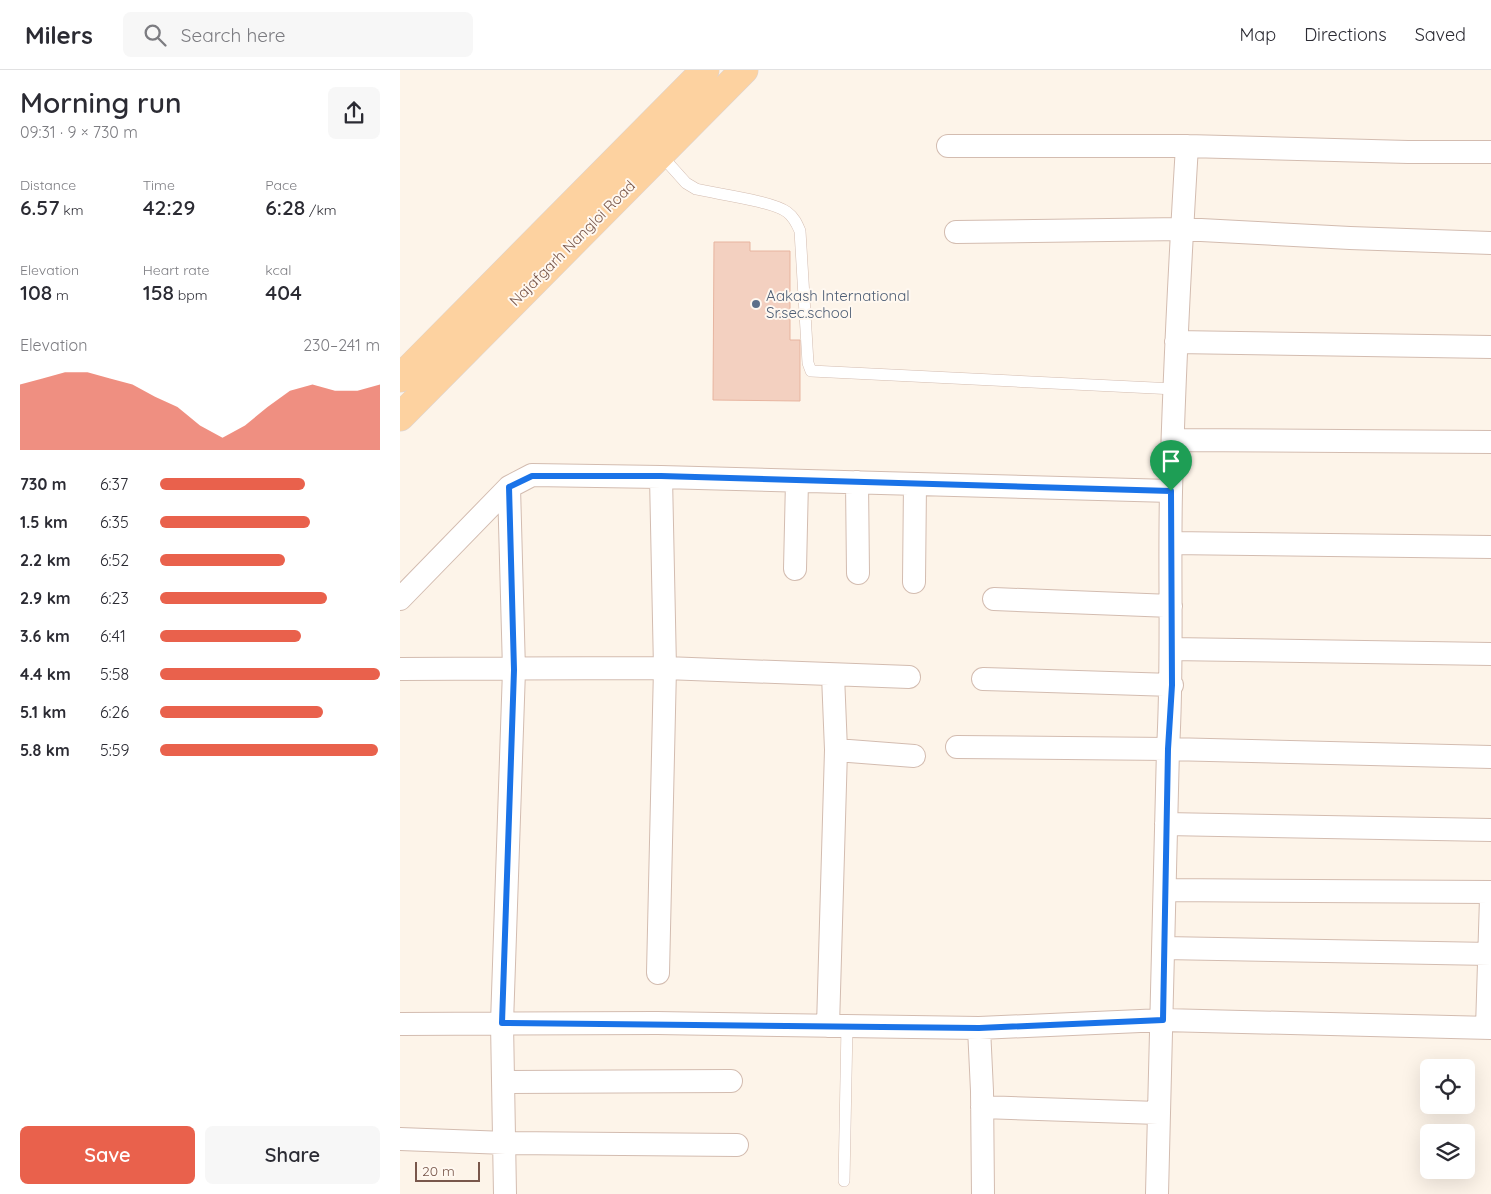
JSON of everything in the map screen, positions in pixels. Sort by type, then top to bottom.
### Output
[{"type":"main road","name":"Najafgarh Nangloi Road","points":[[400,417],[744,70]]},
{"type":"main road","name":"Najafgarh Nangloi Road","points":[[400,378],[699,76]]},
{"type":"main road","points":[[699,76],[714,101]]},
{"type":"street","points":[[948,146],[1187,146],[1408,152],[1491,152]]},
{"type":"street","points":[[1157,1194],[1158,1113],[1163,1020],[1168,749],[1172,685],[1171,491],[1176,342],[1187,146]]},
{"type":"street","points":[[956,232],[1182,229],[1491,243]]},
{"type":"street","points":[[1176,342],[1491,347]]},
{"type":"street","points":[[1173,440],[1491,442]]},
{"type":"street","points":[[400,599],[509,487],[532,476],[661,476],[1171,491]]},
{"type":"street","points":[[658,973],[665,668],[661,476]]},
{"type":"street","points":[[795,569],[797,480]]},
{"type":"street","points":[[857,482],[858,573]]},
{"type":"street","points":[[914,582],[915,484]]},
{"type":"street","points":[[505,1194],[506,1143],[502,1023],[514,670],[509,487]]},
{"type":"street","points":[[1171,543],[1491,546]]},
{"type":"street","points":[[994,600],[1171,606]]},
{"type":"street","points":[[1171,649],[1491,654]]},
{"type":"street","points":[[400,669],[665,668],[909,677]]},
{"type":"street","points":[[834,674],[837,1026]]},
{"type":"street","points":[[983,679],[1172,685]]},
{"type":"street","points":[[957,747],[1168,749],[1491,757]]},
{"type":"street","points":[[836,750],[914,756]]},
{"type":"street","points":[[1166,824],[1491,830]]},
{"type":"street","points":[[1165,890],[1491,892]]},
{"type":"street","points":[[400,1024],[502,1023],[979,1028],[1163,1020],[1489,1028],[1491,898]]},
{"type":"street","points":[[1164,948],[1490,954]]},
{"type":"street","points":[[979,1028],[983,1194]]},
{"type":"street","points":[[504,1082],[731,1081]]},
{"type":"street","points":[[982,1108],[1158,1113]]},
{"type":"street","points":[[400,1139],[506,1143],[737,1145]]},
{"type":"lane","points":[[660,154],[686,183],[696,189],[775,206],[787,212],[795,221],[800,232],[808,363],[811,371],[1175,389]]},
{"type":"lane","points":[[837,1026],[844,1181]]},
{"type":"building","points":[[714,242],[750,242],[750,251],[790,251],[790,340],[800,340],[800,401],[713,400]]},
{"type":"place","name":"Aakash International Sr.sec.school","points":[[756,304]]},
{"type":"route","points":[[532,476],[661,476],[1171,491],[1172,685],[1168,749],[1163,1020],[979,1028],[657,1023],[502,1023],[514,670],[509,487],[532,476]]}]
